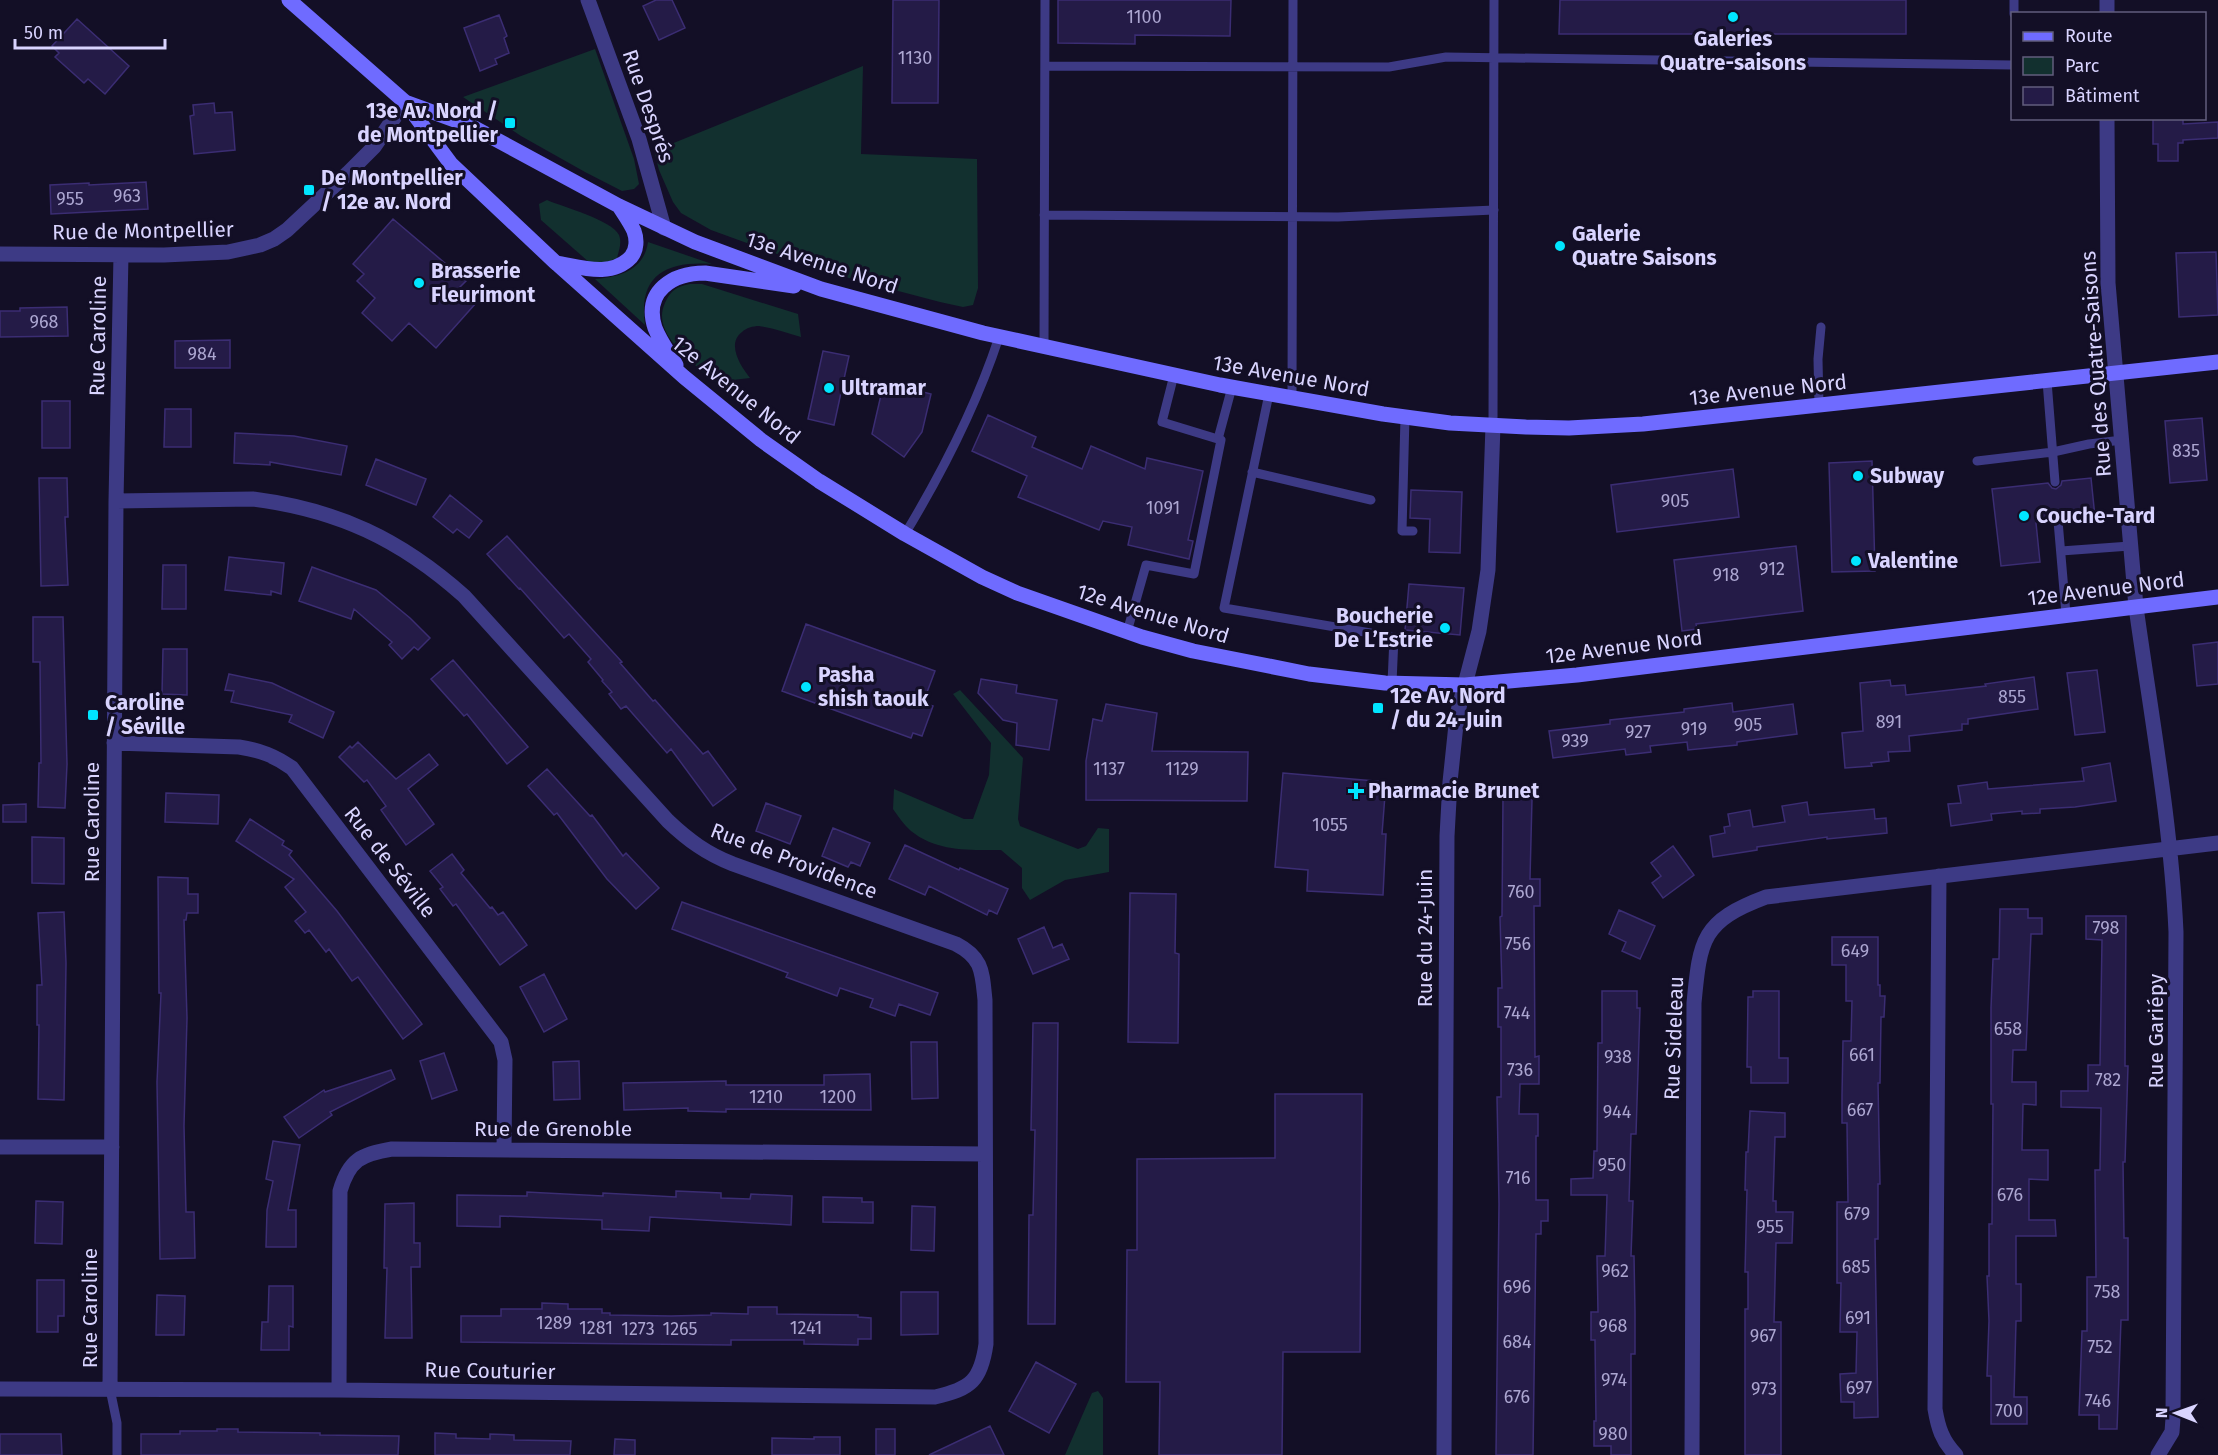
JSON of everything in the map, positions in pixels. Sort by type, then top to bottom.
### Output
[{"type":"main road","name":"12e Avenue Nord","points":[[289,0],[405,102],[451,164],[556,263],[731,416],[819,481],[905,534],[982,577],[1017,593],[1127,632],[1193,651],[1263,666],[1349,680],[1465,686],[1576,675],[2218,597]]},
{"type":"main road","name":"13e Avenue Nord","points":[[405,102],[471,126],[664,228],[820,289],[999,337],[1232,387],[1405,417],[1450,423],[1569,428],[1643,424],[2218,362]]},
{"type":"main road","points":[[556,263],[605,271],[621,266],[633,255],[636,245],[635,232],[620,206]]},
{"type":"main road","points":[[684,377],[655,326],[655,300],[661,288],[669,280],[690,273],[705,273],[820,289]]},
{"type":"street","name":"Rue Després","points":[[588,0],[639,139],[664,228]]},
{"type":"street","name":"Rue de Montpellier","points":[[0,254],[121,255],[228,252],[260,245],[274,239],[304,214],[374,147],[405,102]]},
{"type":"street","name":"Rue des Quatre-Saisons","points":[[2107,120],[2108,283],[2136,607]]},
{"type":"street","name":"Rue Caroline","points":[[110,1389],[116,501],[121,255]]},
{"type":"street","name":"Rue du 24-Juin","points":[[1444,1455],[1447,836],[1453,746],[1458,715],[1479,631],[1488,570],[1493,425]]},
{"type":"street","name":"Rue de Providence","points":[[116,501],[253,499],[301,506],[335,516],[391,542],[441,575],[464,596],[668,821],[699,848],[733,864],[971,951],[980,966],[985,1000],[986,1344],[983,1365],[974,1381]]},
{"type":"street","name":"Rue Gariépy","points":[[2136,607],[2174,884],[2177,981],[2173,1418],[2172,1432],[2158,1455]]},
{"type":"street","name":"Rue de Séville","points":[[114,743],[239,747],[259,750],[292,768],[501,1042],[505,1060],[504,1149]]},
{"type":"street","name":"Rue Sideleau","points":[[1692,1455],[1694,1004],[1698,958],[1707,935],[1722,917],[1738,907],[1766,897],[1890,880],[2218,843]]},
{"type":"street","points":[[1939,876],[1935,1408],[1943,1440],[1956,1455]]},
{"type":"street","points":[[0,1147],[112,1147]]},
{"type":"street","name":"Rue de Grenoble","points":[[339,1390],[340,1191],[346,1173],[368,1154],[392,1149],[504,1149],[985,1154]]},
{"type":"street","name":"Rue Couturier","points":[[0,1389],[339,1390],[935,1397],[958,1392],[974,1381]]},
{"type":"lane","points":[[1044,346],[1045,0]]},
{"type":"lane","points":[[1292,398],[1293,0]]},
{"type":"lane","points":[[1493,425],[1494,0]]},
{"type":"lane","points":[[1045,66],[1389,67],[1446,57],[2011,65]]},
{"type":"lane","points":[[1044,214],[1338,217],[1494,210]]},
{"type":"lane","points":[[1819,406],[1818,359],[1821,327]]},
{"type":"lane","points":[[905,534],[930,493],[974,406],[999,337]]},
{"type":"lane","points":[[1127,632],[1146,565],[1194,573],[1221,440],[1162,422],[1174,375]]},
{"type":"lane","points":[[2047,381],[2055,482]]},
{"type":"lane","points":[[1218,439],[1232,387]]},
{"type":"lane","points":[[1269,394],[1224,608],[1394,637],[1392,683]]},
{"type":"lane","points":[[1405,417],[1402,531],[1413,531]]},
{"type":"lane","points":[[1977,460],[2053,453],[2089,444],[2122,440]]},
{"type":"lane","points":[[1252,472],[1371,500]]},
{"type":"lane","points":[[2058,521],[2066,615]]},
{"type":"lane","points":[[2061,551],[2130,546]]},
{"type":"lane","points":[[110,1389],[117,1423],[117,1455]]},
{"type":"green space","points":[[595,49],[634,159],[639,184],[634,189],[622,191],[585,172],[521,136],[463,97]]},
{"type":"green space","points":[[863,66],[861,154],[977,159],[978,288],[973,305],[963,307],[940,302],[830,273],[711,230],[681,213],[673,202],[659,170],[654,151]]},
{"type":"green space","points":[[547,200],[586,214],[615,229],[620,241],[617,258],[602,264],[590,263],[541,220],[539,204]]},
{"type":"green space","points":[[648,242],[712,264],[681,265],[659,275],[651,283],[646,294],[645,325],[595,279],[622,274],[629,270],[642,259]]},
{"type":"green space","points":[[702,284],[798,314],[801,337],[759,326],[746,329],[737,337],[735,349],[739,362],[750,378],[715,382],[686,358],[669,337],[664,326],[662,315],[669,295],[681,286]]},
{"type":"green space","points":[[960,690],[1023,758],[1018,819],[1020,826],[1078,849],[1086,846],[1098,828],[1109,829],[1109,872],[1065,880],[1030,900],[1022,888],[1022,868],[1001,850],[966,850],[932,843],[911,831],[904,823],[893,809],[894,789],[964,819],[973,819],[989,775],[991,743],[953,694]]},
{"type":"green space","points":[[1098,1391],[1103,1398],[1103,1455],[1065,1455],[1092,1393]]},
{"type":"building","points":[[656,0],[672,0],[685,28],[659,40],[643,6]]},
{"type":"building","points":[[893,0],[939,0],[938,103],[892,103]]},
{"type":"building","points":[[1058,0],[1231,0],[1230,36],[1135,35],[1135,44],[1058,43]]},
{"type":"building","name":"Galeries Quatre-saisons","points":[[1560,0],[1906,0],[1906,34],[1559,34]]},
{"type":"building","points":[[499,15],[507,36],[504,38],[509,53],[495,59],[497,64],[480,71],[464,28]]},
{"type":"building","points":[[77,19],[129,66],[105,94],[88,79],[84,83],[55,57],[59,53],[52,46]]},
{"type":"building","points":[[214,103],[215,113],[232,112],[235,150],[194,154],[190,116],[194,115],[193,105]]},
{"type":"building","points":[[2153,120],[2183,120],[2183,124],[2218,122],[2218,138],[2183,140],[2183,143],[2178,143],[2178,161],[2158,161],[2158,144],[2153,144]]},
{"type":"building","points":[[146,182],[148,209],[51,214],[50,185]]},
{"type":"building","points":[[393,219],[466,281],[459,288],[476,303],[436,348],[409,323],[392,341],[362,313],[375,298],[357,281],[364,274],[353,264]]},
{"type":"building","points":[[2216,252],[2218,315],[2179,317],[2176,253]]},
{"type":"building","points":[[67,307],[68,336],[0,337],[0,311],[20,311],[20,308]]},
{"type":"building","points":[[230,340],[230,368],[175,368],[175,341]]},
{"type":"building","points":[[823,351],[849,356],[834,425],[808,419]]},
{"type":"building","points":[[884,382],[931,394],[922,432],[904,457],[872,434]]},
{"type":"building","points":[[42,401],[70,401],[70,448],[42,448]]},
{"type":"building","points":[[165,409],[191,409],[191,447],[164,447]]},
{"type":"building","points":[[988,415],[1036,437],[1032,447],[1082,469],[1091,446],[1145,469],[1147,458],[1203,471],[1188,540],[1193,541],[1189,559],[1128,545],[1132,527],[1103,521],[1099,530],[1018,497],[1027,476],[972,451]]},
{"type":"building","points":[[2202,418],[2207,480],[2170,483],[2165,421]]},
{"type":"building","points":[[235,433],[294,436],[347,446],[341,475],[270,462],[270,465],[234,463]]},
{"type":"building","points":[[376,459],[426,479],[416,505],[366,485]]},
{"type":"building","points":[[1872,461],[1875,571],[1832,572],[1829,463]]},
{"type":"building","points":[[1733,469],[1739,517],[1617,532],[1611,485]]},
{"type":"building","points":[[39,478],[67,478],[68,517],[65,517],[68,585],[41,586]]},
{"type":"building","points":[[2091,478],[2095,517],[2065,521],[2061,515],[2057,514],[2051,522],[2036,523],[2040,562],[2001,566],[1992,489],[2048,483],[2056,489],[2062,481]]},
{"type":"building","points":[[1411,490],[1462,492],[1460,553],[1429,552],[1430,519],[1410,518]]},
{"type":"building","points":[[450,495],[482,521],[469,538],[457,529],[453,533],[433,517]]},
{"type":"building","points":[[507,536],[622,662],[620,663],[653,701],[655,700],[703,754],[708,751],[736,789],[713,806],[671,749],[667,753],[626,706],[621,709],[609,694],[612,692],[588,662],[591,659],[569,634],[564,638],[487,554]]},
{"type":"building","points":[[1796,546],[1803,611],[1696,624],[1697,629],[1682,631],[1674,560]]},
{"type":"building","points":[[229,557],[284,563],[281,594],[271,591],[271,595],[225,590]]},
{"type":"building","points":[[163,565],[186,565],[186,609],[162,609]]},
{"type":"building","points":[[312,567],[376,590],[430,638],[418,650],[414,647],[402,659],[389,645],[392,642],[354,609],[351,619],[299,601]]},
{"type":"building","points":[[1409,584],[1464,588],[1460,635],[1405,630]]},
{"type":"building","points":[[33,617],[63,617],[67,764],[65,808],[38,807],[39,763],[41,763],[40,662],[33,662]]},
{"type":"building","points":[[806,624],[935,671],[923,703],[933,706],[922,736],[913,733],[911,738],[782,691]]},
{"type":"building","points":[[2218,642],[2218,684],[2197,686],[2193,645]]},
{"type":"building","points":[[163,649],[187,649],[187,695],[162,694]]},
{"type":"building","points":[[453,660],[528,747],[507,764],[467,714],[464,716],[431,679]]},
{"type":"building","points":[[2097,670],[2105,732],[2075,735],[2067,673]]},
{"type":"building","points":[[229,674],[272,683],[334,712],[323,738],[289,722],[292,715],[231,702],[234,691],[225,690]]},
{"type":"building","points":[[2034,677],[2038,709],[1968,719],[1968,724],[1962,724],[1962,730],[1909,736],[1910,751],[1888,752],[1889,761],[1871,763],[1872,766],[1845,768],[1842,733],[1863,731],[1860,683],[1890,680],[1891,686],[1905,685],[1906,695],[1986,686],[1985,684]]},
{"type":"building","points":[[981,679],[1017,685],[1016,693],[1057,700],[1049,750],[1016,745],[1017,723],[1003,720],[978,693]]},
{"type":"building","points":[[1732,703],[1733,712],[1793,704],[1797,734],[1737,742],[1737,745],[1688,750],[1687,742],[1650,746],[1651,752],[1626,755],[1625,749],[1553,758],[1549,731],[1610,724],[1610,720],[1684,712],[1684,709]]},
{"type":"building","points":[[1106,704],[1157,713],[1152,751],[1248,752],[1247,801],[1086,800],[1086,761],[1093,719],[1102,721]]},
{"type":"building","points":[[358,742],[396,779],[429,754],[438,765],[408,789],[434,824],[406,845],[381,810],[386,806],[367,780],[364,782],[339,757],[350,746],[352,748]]},
{"type":"building","points":[[2110,763],[2116,801],[2040,809],[2040,813],[2022,814],[2022,811],[1991,814],[1992,820],[1951,826],[1948,804],[1961,803],[1958,786],[1987,782],[1988,789],[2084,781],[2082,768]]},
{"type":"building","points":[[547,769],[590,816],[592,815],[623,856],[626,853],[659,888],[636,909],[607,879],[557,813],[554,815],[528,786]]},
{"type":"building","points":[[1283,773],[1386,782],[1382,834],[1386,834],[1383,895],[1307,891],[1308,870],[1275,867]]},
{"type":"building","points":[[166,793],[219,795],[218,824],[165,822]]},
{"type":"building","points":[[1503,798],[1532,799],[1530,879],[1540,879],[1540,906],[1534,906],[1535,1057],[1539,1056],[1539,1084],[1520,1084],[1519,1114],[1538,1114],[1536,1200],[1548,1200],[1548,1221],[1541,1221],[1541,1234],[1536,1234],[1533,1455],[1496,1455],[1499,1204],[1497,1097],[1501,1097],[1501,1027],[1498,1027],[1498,988],[1502,988],[1500,917],[1502,916]]},
{"type":"building","points":[[1807,802],[1809,815],[1874,809],[1875,819],[1886,818],[1887,833],[1827,839],[1827,837],[1757,847],[1757,850],[1713,857],[1710,836],[1725,833],[1724,827],[1730,826],[1728,814],[1750,810],[1753,827],[1785,822],[1782,806]]},
{"type":"building","points":[[766,803],[801,816],[790,844],[756,831]]},
{"type":"building","points":[[26,804],[26,822],[3,822],[3,805]]},
{"type":"building","points":[[250,819],[284,841],[282,845],[292,851],[289,855],[337,911],[422,1024],[403,1039],[358,977],[352,981],[329,949],[326,952],[309,930],[305,933],[295,921],[306,912],[285,887],[294,879],[236,841]]},
{"type":"building","points":[[833,828],[870,843],[860,866],[851,862],[848,867],[822,856]]},
{"type":"building","points":[[32,837],[64,838],[64,884],[32,883]]},
{"type":"building","points":[[905,845],[1008,889],[997,914],[989,910],[987,915],[929,886],[925,895],[889,879]]},
{"type":"building","points":[[1673,846],[1694,875],[1663,898],[1652,883],[1661,876],[1651,863]]},
{"type":"building","points":[[452,854],[464,870],[461,873],[490,908],[492,907],[498,915],[503,912],[527,945],[500,965],[456,904],[453,906],[440,889],[443,887],[430,871]]},
{"type":"building","points":[[158,877],[188,878],[188,894],[198,894],[198,913],[187,913],[186,920],[184,920],[187,1018],[184,1126],[186,1212],[194,1212],[195,1258],[160,1259],[157,1082],[161,993],[159,993]]},
{"type":"building","points":[[1130,893],[1176,894],[1175,953],[1179,954],[1178,1043],[1128,1042]]},
{"type":"building","points":[[682,902],[938,993],[930,1015],[899,1004],[895,1016],[870,1007],[873,999],[840,988],[837,996],[786,977],[788,973],[672,929]]},
{"type":"building","points":[[2000,909],[2028,909],[2028,918],[2042,918],[2042,934],[2031,934],[2026,1050],[2013,1050],[2012,1082],[2036,1082],[2036,1105],[2023,1104],[2022,1150],[2048,1150],[2048,1180],[2029,1179],[2029,1220],[2055,1220],[2056,1236],[2016,1236],[2016,1284],[2021,1284],[2021,1321],[2016,1321],[2014,1397],[2027,1397],[2027,1424],[1991,1424],[1991,1376],[1987,1376],[1989,1321],[1987,1276],[1989,1276],[1989,1224],[1992,1224],[1991,1008],[1993,959],[1999,959]]},
{"type":"building","points":[[1619,910],[1655,926],[1640,959],[1622,951],[1626,942],[1609,934]]},
{"type":"building","points":[[64,912],[66,963],[64,1100],[38,1099],[37,985],[42,985],[38,913]]},
{"type":"building","points":[[2086,916],[2126,916],[2125,1066],[2128,1066],[2125,1162],[2123,1162],[2124,1238],[2128,1238],[2128,1320],[2121,1320],[2117,1429],[2099,1429],[2099,1415],[2079,1415],[2082,1331],[2087,1331],[2087,1277],[2096,1277],[2095,1170],[2100,1170],[2101,1108],[2061,1107],[2061,1091],[2088,1091],[2088,1065],[2100,1065],[2102,940],[2086,939]]},
{"type":"building","points":[[1044,927],[1053,948],[1062,944],[1069,959],[1033,974],[1018,939]]},
{"type":"building","points":[[1832,937],[1878,937],[1878,985],[1880,985],[1880,996],[1885,996],[1884,1017],[1881,1017],[1880,1083],[1878,1083],[1880,1184],[1878,1184],[1878,1239],[1875,1239],[1878,1417],[1854,1418],[1854,1402],[1841,1402],[1840,1374],[1856,1373],[1857,1332],[1840,1332],[1841,1283],[1837,1283],[1837,1202],[1848,1202],[1847,1123],[1842,1123],[1843,1041],[1851,1041],[1852,1001],[1846,1001],[1846,965],[1832,965]]},
{"type":"building","points":[[544,974],[567,1019],[544,1032],[520,987]]},
{"type":"building","points":[[1602,991],[1637,991],[1637,1008],[1640,1008],[1636,1134],[1631,1134],[1629,1201],[1633,1201],[1631,1256],[1634,1256],[1635,1312],[1635,1354],[1631,1354],[1631,1455],[1611,1455],[1611,1446],[1594,1446],[1595,1340],[1591,1340],[1591,1312],[1598,1312],[1597,1256],[1605,1256],[1607,1195],[1571,1195],[1571,1179],[1593,1178],[1594,1151],[1597,1151],[1598,1043],[1602,1043]]},
{"type":"building","points":[[1753,991],[1779,991],[1779,1058],[1788,1058],[1788,1083],[1751,1083],[1751,1067],[1747,1067],[1748,997],[1753,997]]},
{"type":"building","points":[[1033,1023],[1058,1023],[1055,1324],[1028,1324],[1029,1215],[1033,1215],[1035,1130],[1031,1130]]},
{"type":"building","points":[[911,1042],[937,1042],[938,1098],[912,1099]]},
{"type":"building","points":[[444,1053],[457,1090],[432,1099],[420,1061]]},
{"type":"building","points":[[579,1061],[580,1099],[554,1100],[553,1062]]},
{"type":"building","points":[[391,1070],[395,1079],[330,1112],[332,1115],[299,1138],[284,1117],[324,1090],[325,1092]]},
{"type":"building","points":[[870,1074],[871,1110],[726,1109],[726,1112],[688,1111],[688,1108],[624,1110],[623,1083],[726,1081],[726,1085],[824,1085],[824,1075]]},
{"type":"building","points":[[1275,1094],[1362,1094],[1360,1352],[1283,1352],[1282,1455],[1159,1455],[1160,1382],[1126,1382],[1127,1250],[1137,1250],[1137,1159],[1275,1158]]},
{"type":"building","points":[[1750,1111],[1785,1113],[1785,1137],[1775,1137],[1773,1201],[1776,1201],[1776,1212],[1793,1212],[1792,1243],[1776,1243],[1774,1322],[1781,1322],[1781,1455],[1745,1455],[1745,1309],[1748,1309],[1748,1272],[1745,1272],[1747,1190],[1745,1190]]},
{"type":"building","points":[[273,1141],[300,1145],[288,1210],[296,1210],[296,1247],[266,1247],[267,1210],[273,1181],[266,1179]]},
{"type":"building","points":[[676,1191],[721,1193],[721,1198],[750,1199],[751,1194],[792,1196],[791,1225],[650,1217],[649,1231],[602,1229],[602,1220],[500,1216],[500,1227],[457,1226],[457,1195],[527,1196],[527,1192],[676,1197]]},
{"type":"building","points":[[823,1197],[862,1198],[862,1202],[873,1202],[873,1223],[823,1222]]},
{"type":"building","points":[[36,1201],[63,1202],[62,1244],[35,1243]]},
{"type":"building","points":[[414,1203],[414,1243],[420,1243],[420,1267],[411,1267],[412,1338],[385,1338],[387,1268],[384,1268],[385,1204]]},
{"type":"building","points":[[912,1206],[935,1207],[934,1251],[911,1250]]},
{"type":"building","points":[[37,1280],[64,1280],[64,1316],[58,1316],[58,1332],[37,1332]]},
{"type":"building","points":[[269,1286],[293,1286],[293,1327],[289,1326],[289,1350],[261,1350],[262,1322],[268,1322]]},
{"type":"building","points":[[901,1292],[938,1292],[938,1334],[901,1335]]},
{"type":"building","points":[[157,1295],[185,1296],[184,1335],[156,1335]]},
{"type":"building","points":[[542,1303],[568,1304],[568,1309],[602,1309],[602,1313],[610,1313],[610,1315],[748,1314],[748,1307],[777,1307],[777,1314],[858,1315],[858,1317],[871,1318],[871,1339],[858,1339],[858,1345],[804,1344],[804,1340],[731,1340],[731,1345],[461,1342],[461,1316],[501,1316],[501,1309],[542,1309]]},
{"type":"building","points":[[1036,1362],[1076,1384],[1049,1433],[1009,1411]]},
{"type":"building","points":[[990,1426],[1004,1455],[929,1455]]},
{"type":"building","points":[[217,1429],[238,1429],[238,1432],[399,1436],[398,1455],[141,1455],[141,1434],[180,1434],[180,1431],[217,1431]]},
{"type":"building","points":[[876,1429],[895,1429],[895,1455],[876,1455]]},
{"type":"building","points":[[435,1433],[456,1434],[456,1438],[490,1439],[490,1434],[514,1435],[514,1440],[571,1441],[570,1455],[435,1455]]},
{"type":"building","points":[[0,1434],[61,1434],[62,1455],[0,1455]]},
{"type":"building","points":[[814,1437],[840,1437],[840,1455],[772,1455],[772,1438],[814,1439]]},
{"type":"building","points":[[615,1439],[635,1440],[635,1455],[614,1455]]},
{"type":"place","name":"Galeries Quatre-saisons","points":[[1733,17]]},
{"type":"place","name":"13e Av. Nord / de Montpellier","points":[[510,123]]},
{"type":"place","name":"De Montpellier / 12e av. Nord","points":[[309,190]]},
{"type":"place","name":"Galerie Quatre Saisons","points":[[1560,246]]},
{"type":"place","name":"Brasserie Fleurimont","points":[[419,283]]},
{"type":"place","name":"Ultramar","points":[[829,388]]},
{"type":"place","name":"Subway","points":[[1858,476]]},
{"type":"place","name":"Couche-Tard","points":[[2024,516]]},
{"type":"place","name":"Valentine","points":[[1856,561]]},
{"type":"place","name":"Boucherie De L’Estrie","points":[[1445,628]]},
{"type":"place","name":"Pasha shish taouk","points":[[806,687]]},
{"type":"place","name":"12e Av. Nord / du 24-Juin","points":[[1378,708]]},
{"type":"place","name":"Caroline / Séville","points":[[93,715]]},
{"type":"place","name":"Pharmacie Brunet","points":[[1356,791]]}]
